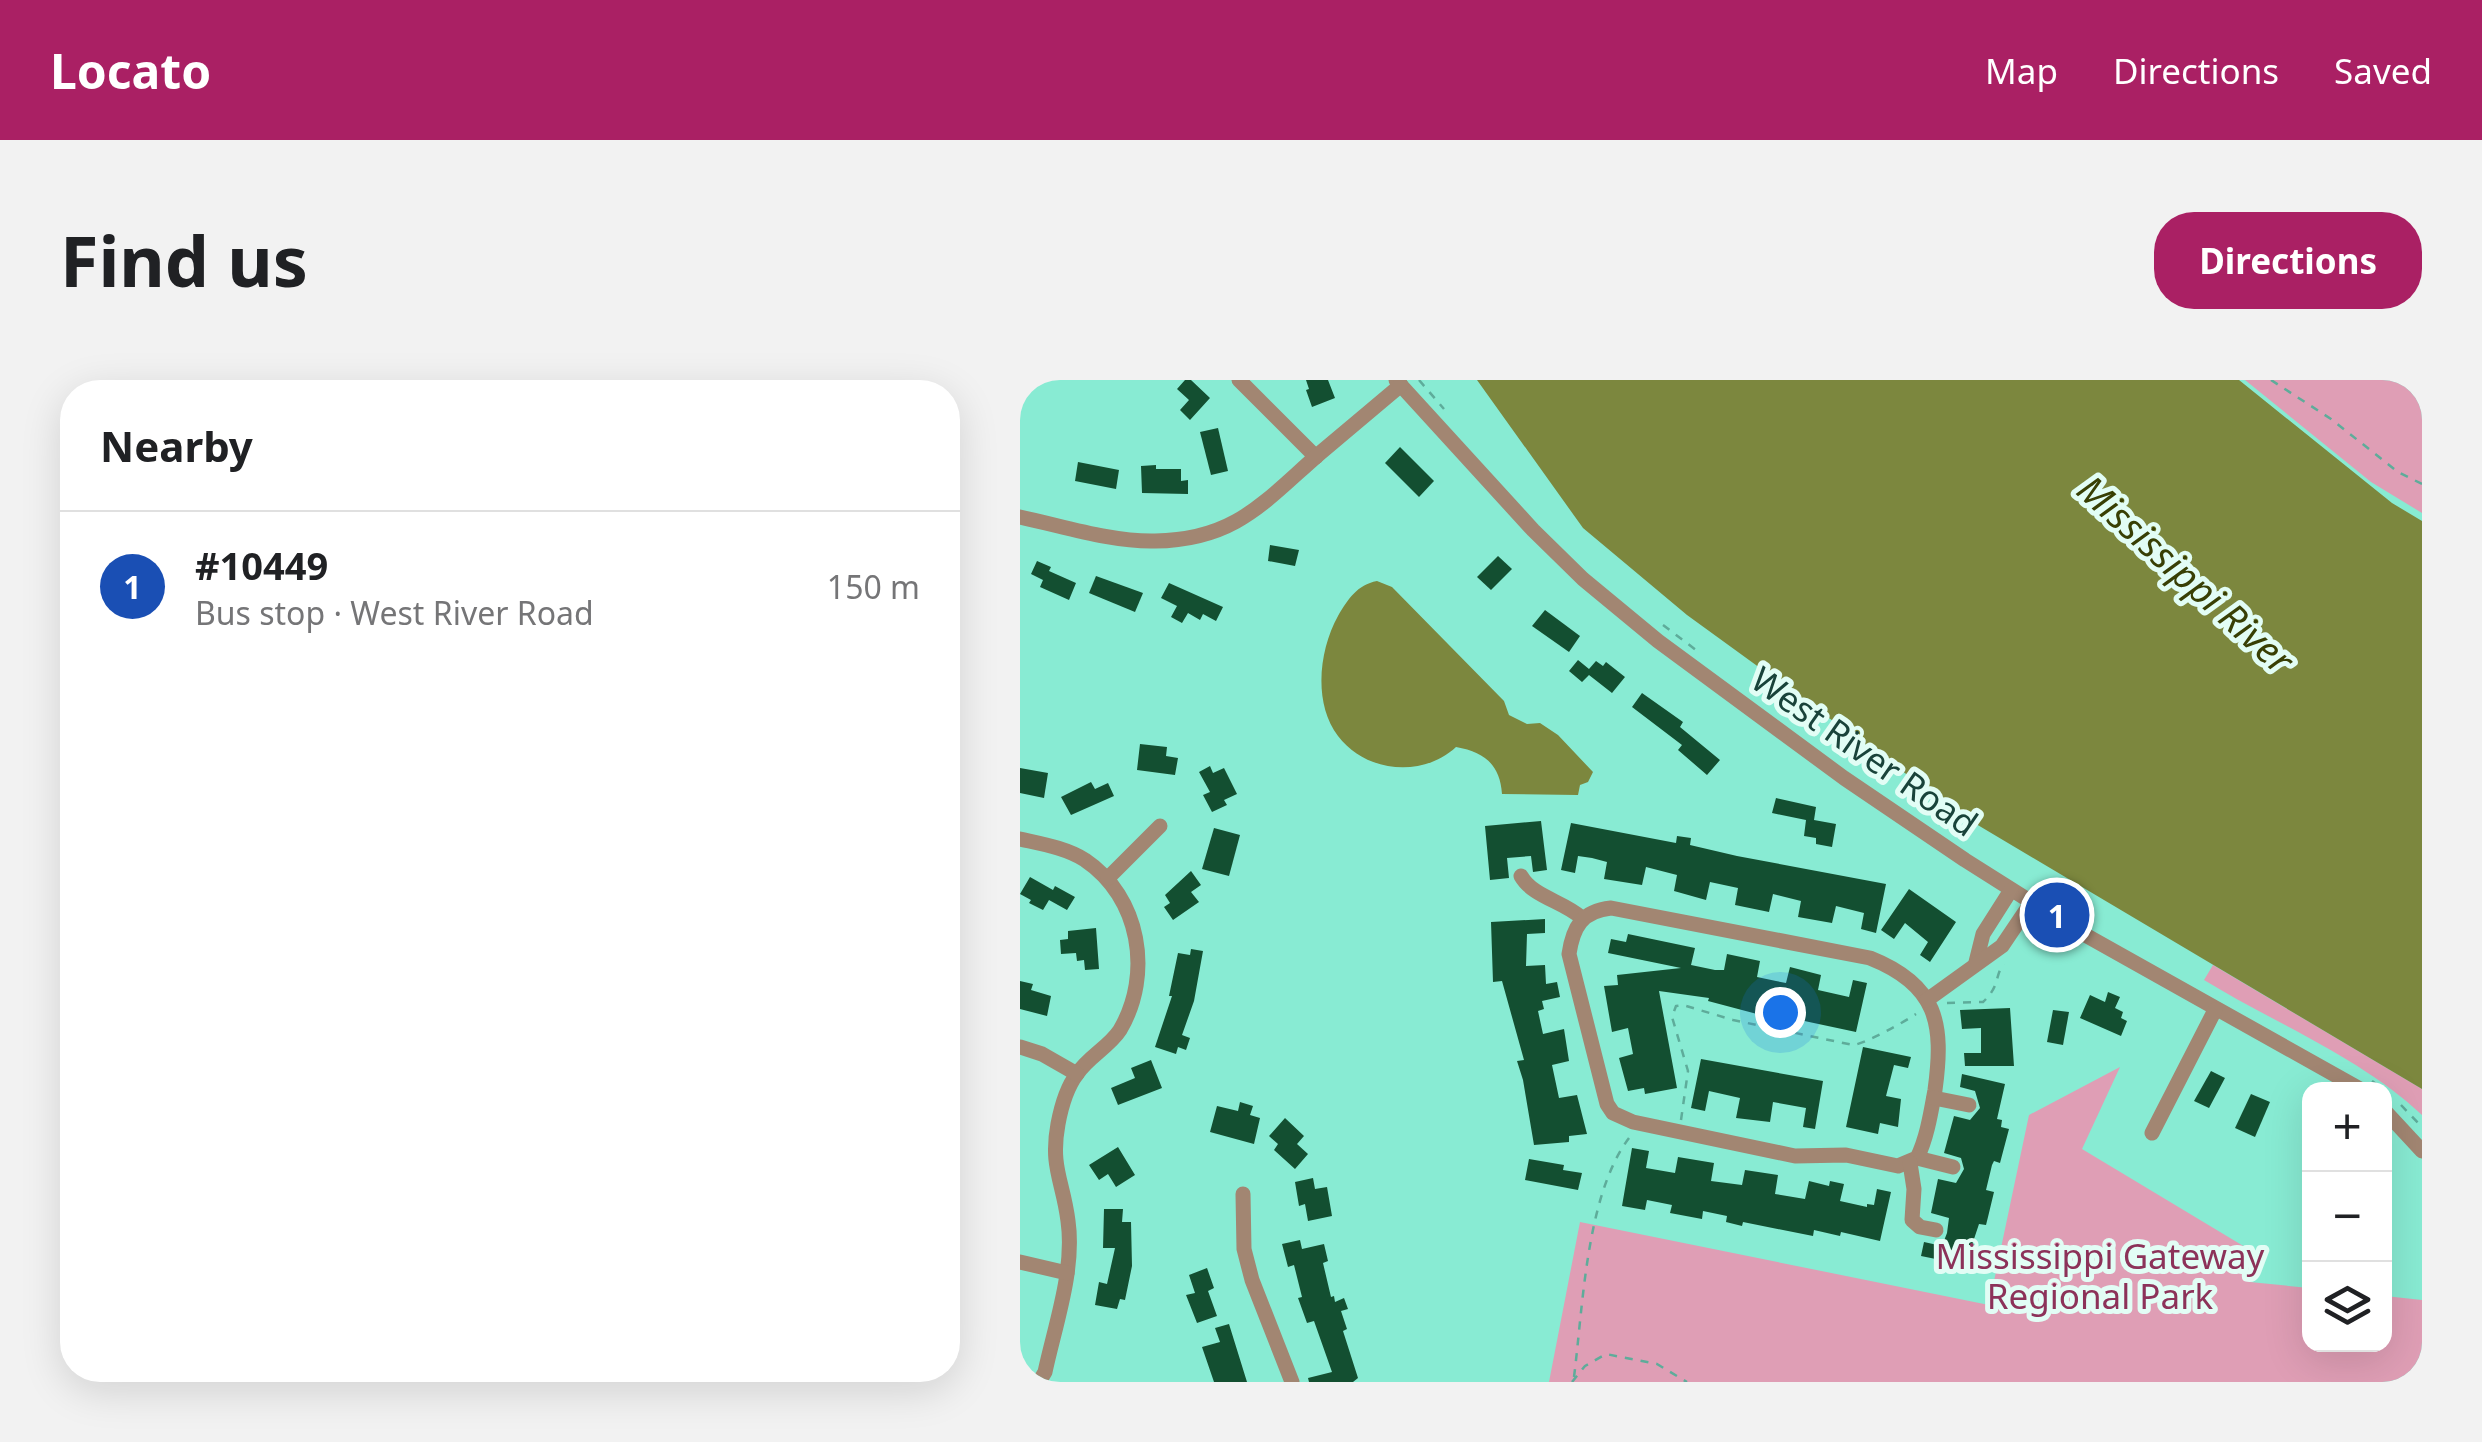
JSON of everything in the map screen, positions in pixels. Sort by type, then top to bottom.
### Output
[{"type":"street","points":[[1239,380],[1316,457]]},
{"type":"street","points":[[1020,518],[1151,541],[1188,539],[1222,529],[1250,515],[1399,383]]},
{"type":"street","name":"West River Road","points":[[1399,383],[1532,530],[1602,596],[1844,778],[2031,902],[2215,1010],[2360,1082]]},
{"type":"street","points":[[1108,878],[1160,826]]},
{"type":"street","points":[[1020,839],[1082,858],[1108,878],[1130,917],[1139,950],[1133,1001],[1118,1033],[1077,1074],[1060,1110],[1054,1149],[1055,1172],[1069,1222],[1066,1273],[1045,1372],[1039,1382]]},
{"type":"street","points":[[1521,876],[1527,886],[1560,901],[1582,918]]},
{"type":"street","points":[[1976,962],[1983,934],[2011,890]]},
{"type":"street","points":[[1929,1004],[1976,962],[2002,946],[2031,902]]},
{"type":"street","points":[[1936,1230],[1920,1227],[1912,1220],[1914,1161],[1934,1098],[1940,1049],[1929,1004],[1909,979],[1870,958],[1611,908],[1596,909],[1582,918],[1572,932],[1569,954],[1602,1090],[1613,1113],[1633,1122],[1795,1156],[1846,1155],[1881,1164],[1914,1161],[1953,1167]]},
{"type":"street","points":[[2152,1134],[2215,1010]]},
{"type":"street","points":[[1020,1047],[1042,1054],[1077,1074]]},
{"type":"street","points":[[1934,1098],[1969,1106]]},
{"type":"street","points":[[2392,1108],[2422,1151]]},
{"type":"street","points":[[1243,1194],[1244,1249],[1252,1280],[1292,1382]]},
{"type":"street","points":[[1020,1262],[1066,1273]]},
{"type":"path","points":[[1419,380],[1446,412]]},
{"type":"path","points":[[2271,380],[2331,419],[2398,472],[2422,484]]},
{"type":"path","points":[[1656,620],[1703,654]]},
{"type":"path","points":[[1678,1132],[1688,1072],[1672,1017],[1676,1006],[1683,1004],[1720,1017],[1853,1045],[1863,1044],[1929,1004]]},
{"type":"path","points":[[2392,1106],[2422,1126]]},
{"type":"path","points":[[1573,1380],[1595,1220],[1615,1159],[1630,1136],[1633,1122]]},
{"type":"path","points":[[1573,1380],[1590,1362],[1614,1354],[1657,1364],[1687,1382]]},
{"type":"green space","points":[[2245,380],[2422,380],[2422,513],[2371,482]]},
{"type":"green space","points":[[2213,965],[2422,1089],[2422,1115],[2392,1090],[2392,1082],[2381,1082],[2204,980]]},
{"type":"green space","name":"Mississippi Gateway Regional Park","points":[[2120,1067],[2082,1149],[2255,1253],[2250,1282],[2302,1287],[2302,1352],[2392,1352],[2392,1297],[2422,1300],[2422,1382],[1549,1382],[1580,1222],[1989,1305],[2029,1115]]},
{"type":"water","name":"Mississippi River","points":[[1477,380],[2239,380],[2392,503],[2422,521],[2422,1089],[1971,821],[1687,615],[1583,528]]},
{"type":"water","points":[[1377,581],[1392,587],[1504,701],[1509,715],[1527,724],[1540,723],[1558,735],[1593,772],[1588,782],[1580,785],[1578,795],[1502,794],[1494,768],[1483,756],[1466,749],[1456,747],[1428,764],[1395,767],[1364,758],[1338,736],[1330,723],[1322,692],[1326,644],[1349,599],[1359,589]]},
{"type":"building","points":[[1185,380],[1191,380],[1210,398],[1190,420],[1180,410],[1189,400],[1177,389]]},
{"type":"building","points":[[1306,380],[1328,380],[1335,398],[1312,407]]},
{"type":"building","points":[[1218,428],[1228,471],[1211,475],[1200,432]]},
{"type":"building","points":[[1400,447],[1434,481],[1419,497],[1385,463]]},
{"type":"building","points":[[1078,462],[1119,470],[1116,489],[1075,481]]},
{"type":"building","points":[[1156,465],[1156,469],[1181,469],[1181,481],[1188,480],[1188,494],[1142,493],[1141,466]]},
{"type":"building","points":[[1270,545],[1299,550],[1295,566],[1268,561]]},
{"type":"building","points":[[1498,556],[1512,569],[1491,590],[1477,577]]},
{"type":"building","points":[[1037,561],[1076,583],[1069,600],[1040,587],[1043,580],[1031,574]]},
{"type":"building","points":[[1096,576],[1143,593],[1135,612],[1089,593]]},
{"type":"building","points":[[1169,583],[1223,607],[1216,621],[1203,614],[1200,620],[1188,613],[1182,623],[1171,617],[1177,606],[1161,598]]},
{"type":"building","points":[[1545,610],[1580,636],[1569,652],[1532,626]]},
{"type":"building","points":[[1578,660],[1589,669],[1596,661],[1603,666],[1606,662],[1625,677],[1612,693],[1589,675],[1582,682],[1569,671]]},
{"type":"building","points":[[1642,693],[1683,722],[1680,727],[1720,760],[1707,775],[1678,750],[1682,745],[1632,707]]},
{"type":"building","points":[[1140,744],[1167,747],[1166,756],[1178,758],[1175,775],[1137,770]]},
{"type":"building","points":[[1210,766],[1213,773],[1224,768],[1237,794],[1224,800],[1227,805],[1212,812],[1203,795],[1210,792],[1199,772]]},
{"type":"building","points":[[1020,768],[1048,773],[1044,798],[1020,793]]},
{"type":"building","points":[[1091,782],[1095,789],[1108,783],[1114,796],[1071,815],[1061,797]]},
{"type":"building","points":[[1776,798],[1816,807],[1814,820],[1836,824],[1832,847],[1816,844],[1816,838],[1804,836],[1806,820],[1772,813]]},
{"type":"building","points":[[1541,821],[1547,870],[1533,872],[1531,856],[1507,858],[1509,878],[1490,880],[1485,826]]},
{"type":"building","points":[[1571,823],[1676,843],[1677,836],[1691,838],[1690,845],[1886,884],[1876,933],[1861,929],[1864,913],[1836,906],[1832,923],[1798,917],[1801,901],[1773,894],[1769,912],[1735,905],[1738,888],[1710,882],[1706,900],[1674,891],[1677,875],[1646,867],[1642,885],[1604,879],[1607,862],[1592,858],[1578,856],[1575,873],[1561,870]]},
{"type":"building","points":[[1214,828],[1240,835],[1229,876],[1202,869]]},
{"type":"building","points":[[1191,871],[1201,885],[1191,892],[1199,902],[1173,920],[1164,907],[1170,903],[1165,895]]},
{"type":"building","points":[[1030,877],[1075,897],[1067,910],[1049,900],[1043,910],[1029,903],[1031,900],[1020,894]]},
{"type":"building","points":[[1909,889],[1956,922],[1930,962],[1920,955],[1928,942],[1905,923],[1894,939],[1881,930]]},
{"type":"building","points":[[1545,919],[1545,933],[1527,934],[1526,966],[1545,965],[1546,984],[1557,982],[1560,997],[1542,1001],[1544,1009],[1538,1011],[1543,1034],[1564,1029],[1569,1061],[1552,1065],[1559,1098],[1577,1095],[1587,1134],[1569,1136],[1569,1142],[1534,1145],[1517,1061],[1524,1060],[1502,981],[1493,982],[1491,922]]},
{"type":"building","points":[[1096,928],[1099,969],[1085,970],[1084,960],[1077,961],[1076,953],[1061,954],[1060,940],[1068,939],[1068,931]]},
{"type":"building","points":[[1628,934],[1695,948],[1691,965],[1715,970],[1724,970],[1727,954],[1760,961],[1757,977],[1786,983],[1790,967],[1821,975],[1818,990],[1849,997],[1853,980],[1867,983],[1856,1032],[1781,1016],[1783,1009],[1759,1004],[1757,1014],[1708,1001],[1709,998],[1659,991],[1677,1088],[1645,1094],[1644,1088],[1628,1091],[1619,1058],[1633,1054],[1628,1028],[1612,1032],[1604,986],[1618,985],[1617,975],[1681,968],[1608,953],[1611,939],[1626,942]]},
{"type":"building","points":[[1191,949],[1203,951],[1194,1001],[1182,1035],[1190,1038],[1186,1050],[1178,1047],[1176,1054],[1155,1047],[1172,996],[1178,953],[1190,955]]},
{"type":"building","points":[[1020,981],[1033,984],[1031,990],[1051,996],[1047,1016],[1020,1009]]},
{"type":"building","points":[[2108,992],[2120,997],[2115,1008],[2123,1012],[2121,1018],[2127,1021],[2121,1036],[2080,1018],[2090,995],[2105,1002]]},
{"type":"building","points":[[2010,1008],[2014,1066],[1965,1066],[1964,1053],[1981,1053],[1981,1028],[1962,1029],[1960,1010]]},
{"type":"building","points":[[2053,1010],[2069,1012],[2063,1045],[2047,1042]]},
{"type":"building","points":[[1863,1047],[1911,1057],[1908,1068],[1894,1065],[1886,1096],[1901,1099],[1898,1127],[1880,1123],[1878,1134],[1846,1127]]},
{"type":"building","points":[[1701,1059],[1823,1081],[1815,1129],[1803,1127],[1806,1108],[1773,1102],[1770,1122],[1736,1118],[1740,1098],[1709,1091],[1705,1111],[1691,1108]]},
{"type":"building","points":[[1151,1060],[1162,1088],[1118,1105],[1111,1088],[1135,1078],[1131,1068]]},
{"type":"building","points":[[2211,1071],[2225,1078],[2209,1108],[2194,1101]]},
{"type":"building","points":[[1962,1074],[2005,1084],[1997,1119],[2002,1120],[2001,1127],[2009,1129],[2000,1163],[1994,1161],[1992,1165],[1986,1190],[1994,1192],[1986,1225],[1979,1224],[1972,1245],[1975,1246],[1970,1266],[1921,1256],[1924,1242],[1942,1246],[1947,1233],[1949,1218],[1931,1213],[1938,1179],[1956,1183],[1964,1169],[1961,1158],[1944,1153],[1954,1116],[1970,1120],[1980,1108],[1975,1091],[1960,1087]]},
{"type":"building","points":[[2251,1094],[2270,1102],[2255,1137],[2235,1128]]},
{"type":"building","points":[[1240,1102],[1253,1106],[1250,1115],[1260,1118],[1254,1144],[1210,1132],[1217,1106],[1238,1111]]},
{"type":"building","points":[[1285,1118],[1304,1136],[1297,1144],[1308,1154],[1295,1169],[1274,1150],[1278,1144],[1269,1136]]},
{"type":"building","points":[[1118,1147],[1135,1175],[1116,1187],[1108,1174],[1099,1180],[1089,1165]]},
{"type":"building","points":[[1632,1148],[1649,1151],[1646,1168],[1675,1173],[1678,1157],[1714,1163],[1711,1181],[1742,1185],[1745,1170],[1778,1175],[1775,1194],[1805,1199],[1809,1181],[1829,1186],[1830,1181],[1844,1184],[1840,1201],[1867,1207],[1874,1205],[1877,1189],[1891,1192],[1880,1241],[1841,1232],[1840,1236],[1814,1230],[1813,1236],[1743,1222],[1742,1226],[1726,1222],[1727,1216],[1703,1211],[1702,1219],[1670,1213],[1672,1205],[1647,1200],[1645,1210],[1622,1206]]},
{"type":"building","points":[[1529,1159],[1564,1165],[1563,1170],[1582,1173],[1578,1190],[1525,1180]]},
{"type":"building","points":[[1313,1178],[1315,1189],[1327,1187],[1332,1216],[1308,1221],[1305,1204],[1299,1206],[1295,1182]]},
{"type":"building","points":[[1104,1209],[1123,1209],[1122,1222],[1131,1222],[1132,1266],[1125,1300],[1120,1299],[1117,1309],[1095,1305],[1099,1282],[1107,1284],[1115,1248],[1103,1248]]},
{"type":"building","points":[[1300,1240],[1302,1249],[1324,1244],[1328,1261],[1323,1263],[1331,1297],[1335,1302],[1344,1298],[1348,1309],[1341,1311],[1358,1378],[1353,1382],[1309,1382],[1308,1378],[1332,1372],[1314,1321],[1307,1323],[1298,1298],[1302,1297],[1294,1265],[1288,1267],[1282,1244]]},
{"type":"building","points":[[1207,1268],[1214,1288],[1208,1291],[1217,1316],[1197,1323],[1186,1295],[1195,1293],[1189,1275]]},
{"type":"building","points":[[1229,1324],[1247,1382],[1214,1382],[1202,1347],[1220,1342],[1215,1328]]},
{"type":"place","name":"#10449","points":[[2057,915]]}]
